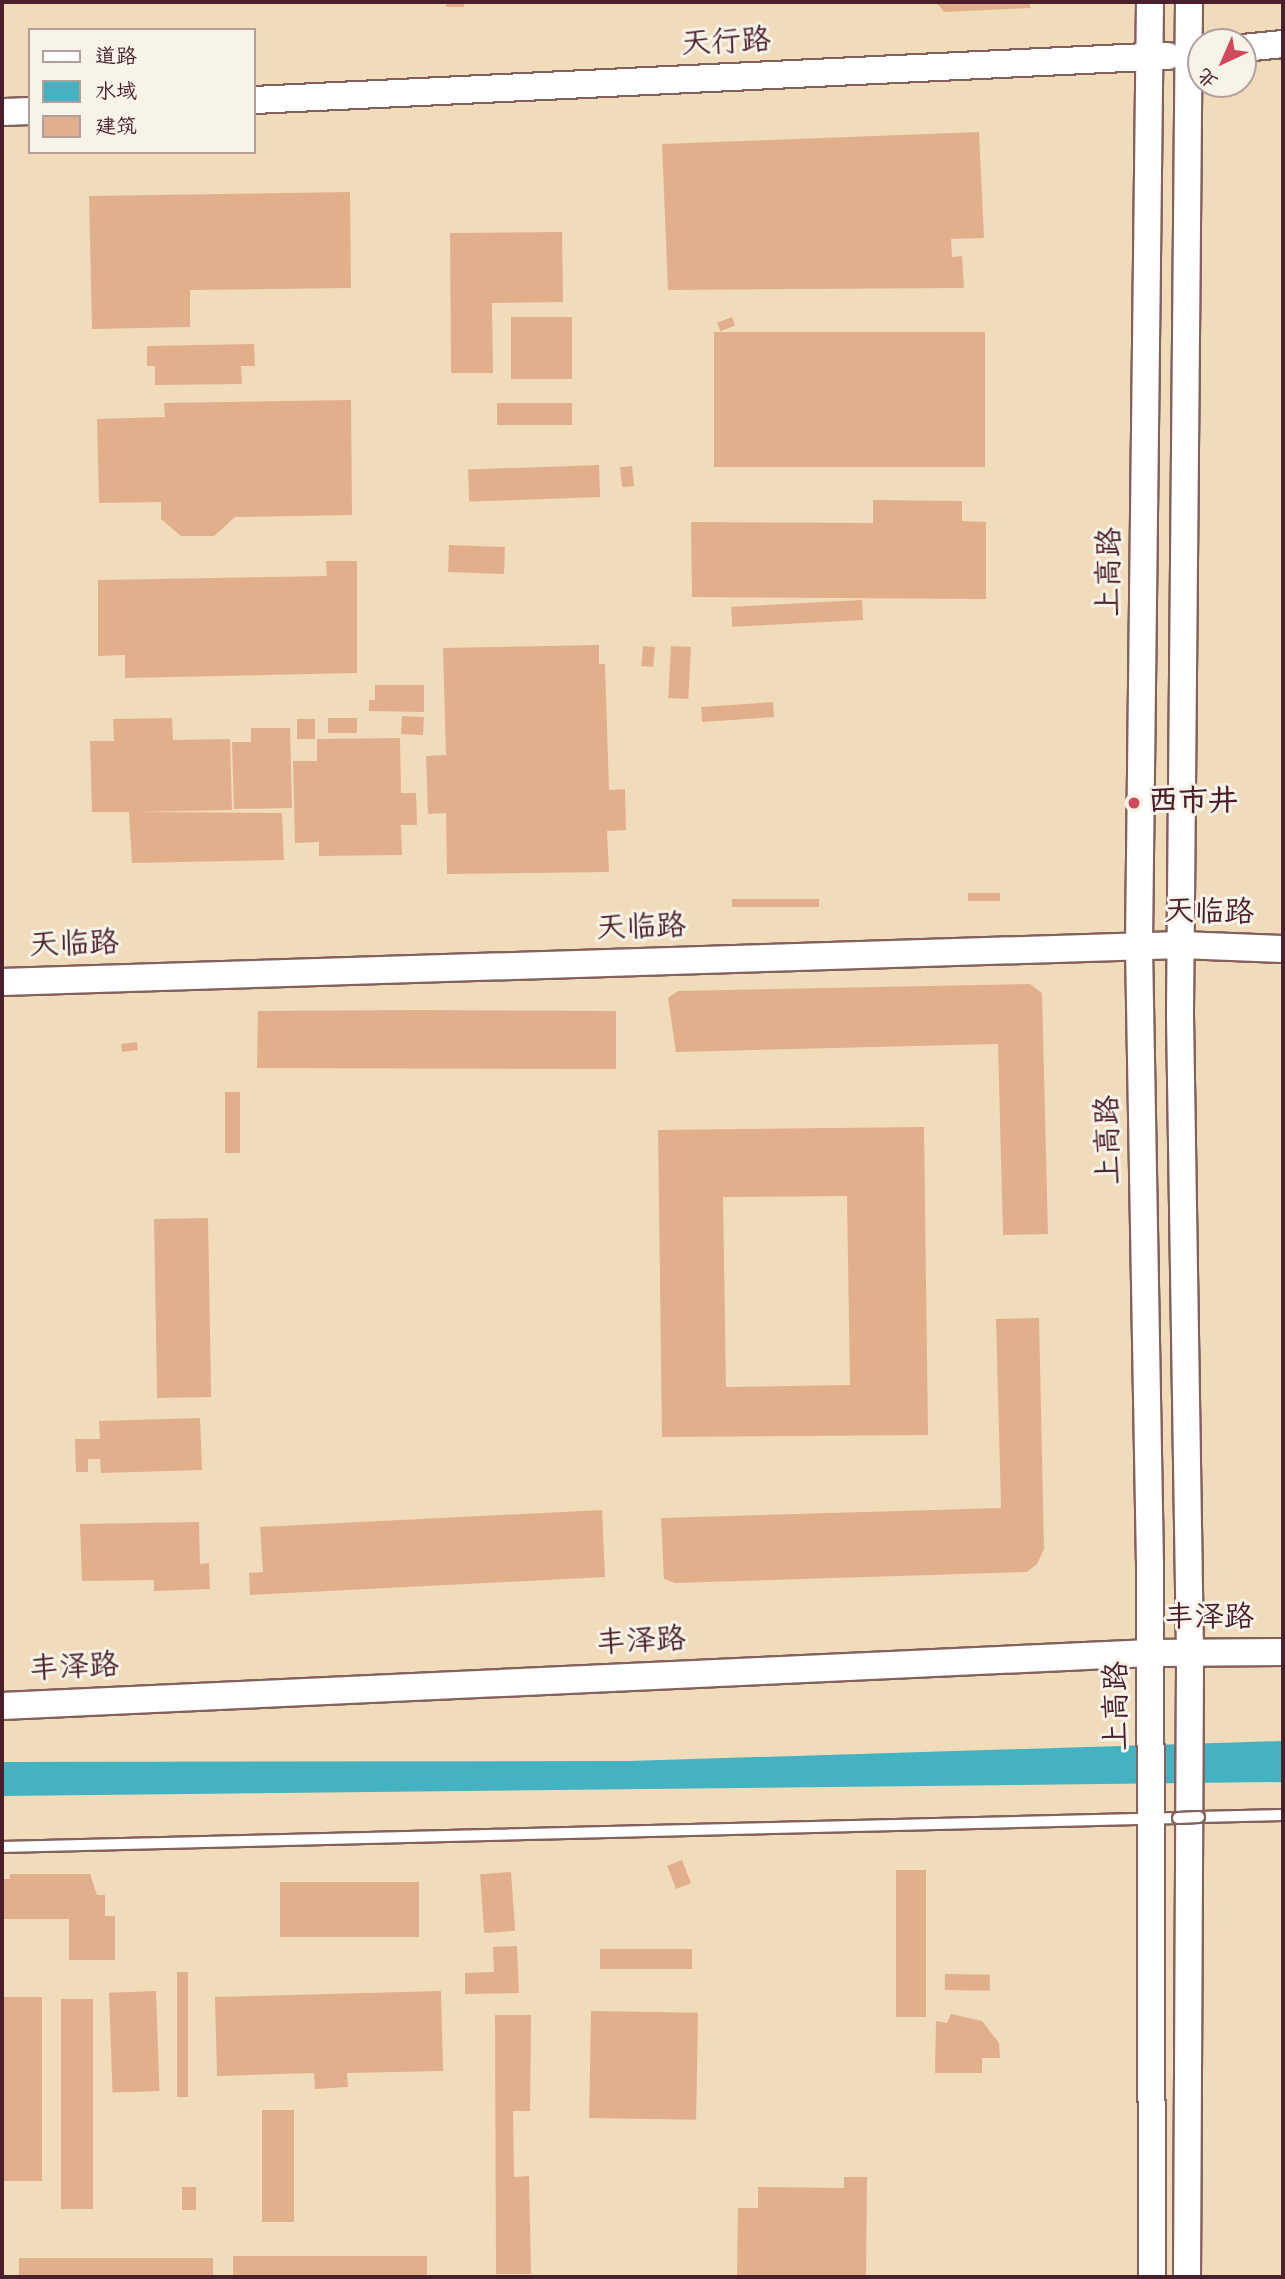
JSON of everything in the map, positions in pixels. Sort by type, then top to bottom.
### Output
[{"type":"main road","name":"上高路","points":[[1150,2],[1139,947],[1151,1653],[1152,2277]]},
{"type":"main road","points":[[1189,2],[1192,28]]},
{"type":"main road","points":[[1257,47],[1283,44]]},
{"type":"main road","name":"天行路","points":[[256,100],[1187,54]]},
{"type":"main road","points":[[1187,2277],[1190,1652],[1181,945],[1193,98]]},
{"type":"main road","points":[[2,112],[28,111]]},
{"type":"main road","name":"天临路","points":[[2,982],[1181,945],[1282,949]]},
{"type":"main road","name":"丰泽路","points":[[2,1706],[1151,1653],[1283,1652]]},
{"type":"lane","points":[[2,1847],[1283,1815]]},
{"type":"water","points":[[1283,1741],[1283,1782],[2,1796],[2,1762],[629,1761]]},
{"type":"building","points":[[446,2],[464,2],[464,7],[446,7]]},
{"type":"building","points":[[936,2],[1029,2],[1031,8],[944,12]]},
{"type":"building","points":[[979,132],[984,238],[951,239],[952,257],[962,256],[964,288],[668,290],[662,144]]},
{"type":"building","points":[[350,192],[351,288],[190,290],[190,327],[92,329],[89,196]]},
{"type":"building","points":[[562,232],[563,302],[492,303],[493,373],[451,373],[450,233]]},
{"type":"building","points":[[511,317],[572,317],[572,379],[511,379]]},
{"type":"building","points":[[732,317],[735,325],[720,331],[717,323]]},
{"type":"building","points":[[714,332],[985,332],[985,467],[714,467]]},
{"type":"building","points":[[254,344],[255,366],[241,366],[242,384],[155,385],[155,366],[147,366],[147,346]]},
{"type":"building","points":[[351,400],[352,515],[235,517],[214,536],[181,536],[161,519],[161,502],[99,503],[97,419],[165,417],[164,403]]},
{"type":"building","points":[[497,403],[572,403],[572,425],[497,425]]},
{"type":"building","points":[[599,465],[600,497],[469,502],[468,470]]},
{"type":"building","points":[[632,466],[634,486],[622,487],[620,467]]},
{"type":"building","points":[[873,500],[962,501],[962,521],[986,522],[986,599],[692,597],[691,522],[873,523]]},
{"type":"building","points":[[449,545],[505,547],[504,574],[448,572]]},
{"type":"building","points":[[326,561],[357,561],[357,673],[125,678],[125,655],[98,656],[98,580],[327,576]]},
{"type":"building","points":[[862,600],[863,620],[732,627],[731,607]]},
{"type":"building","points":[[599,645],[599,664],[605,664],[609,790],[625,789],[626,830],[607,831],[609,872],[447,874],[446,813],[428,814],[426,756],[446,755],[443,648]]},
{"type":"building","points":[[643,646],[655,647],[653,667],[641,666]]},
{"type":"building","points":[[671,646],[691,647],[688,699],[668,698]]},
{"type":"building","points":[[375,685],[424,685],[424,712],[369,711],[369,700],[375,700]]},
{"type":"building","points":[[773,702],[774,717],[702,722],[701,707]]},
{"type":"building","points":[[402,716],[424,717],[423,735],[401,734]]},
{"type":"building","points":[[172,718],[173,740],[230,739],[232,810],[137,812],[282,813],[284,860],[132,863],[129,812],[92,812],[90,741],[114,741],[113,719]]},
{"type":"building","points":[[328,718],[357,718],[357,733],[328,733]]},
{"type":"building","points":[[297,719],[315,719],[315,739],[297,739]]},
{"type":"building","points":[[251,728],[290,728],[292,808],[234,809],[232,742],[251,742]]},
{"type":"building","points":[[400,738],[401,793],[416,793],[417,825],[401,825],[402,855],[319,856],[319,842],[295,843],[293,761],[317,761],[317,739]]},
{"type":"building","points":[[968,893],[1000,893],[1000,901],[968,901]]},
{"type":"building","points":[[732,899],[819,899],[819,907],[732,907]]},
{"type":"building","points":[[1030,984],[1042,993],[1048,1234],[1003,1235],[998,1044],[676,1052],[668,998],[678,991]]},
{"type":"building","points":[[258,1011],[616,1011],[616,1069],[257,1068]]},
{"type":"building","points":[[137,1042],[138,1050],[122,1052],[121,1044]]},
{"type":"building","points":[[225,1092],[240,1092],[240,1153],[225,1153]]},
{"type":"building","points":[[924,1127],[928,1435],[662,1437],[658,1130]],"holes":[[[847,1196],[850,1385],[726,1387],[723,1197]]]},
{"type":"building","points":[[208,1218],[211,1397],[157,1398],[154,1219]]},
{"type":"building","points":[[1039,1318],[1044,1549],[1037,1564],[1027,1572],[675,1583],[664,1579],[661,1518],[1001,1508],[996,1319]]},
{"type":"building","points":[[200,1418],[202,1470],[101,1473],[100,1459],[88,1459],[88,1472],[76,1472],[75,1439],[100,1439],[99,1421]]},
{"type":"building","points":[[602,1510],[605,1577],[250,1595],[249,1573],[263,1572],[260,1527]]},
{"type":"building","points":[[199,1522],[200,1564],[209,1563],[210,1589],[154,1591],[154,1580],[82,1581],[80,1524]]},
{"type":"building","points":[[682,1860],[691,1883],[676,1889],[667,1866]]},
{"type":"building","points":[[896,1870],[926,1870],[926,2017],[896,2017]]},
{"type":"building","points":[[511,1872],[515,1931],[484,1933],[480,1874]]},
{"type":"building","points":[[10,1874],[90,1874],[97,1895],[105,1895],[105,1916],[115,1916],[115,1960],[69,1960],[69,1919],[2,1919],[2,1879],[10,1879]]},
{"type":"building","points":[[280,1882],[419,1882],[419,1937],[280,1937]]},
{"type":"building","points":[[517,1946],[519,1993],[465,1994],[465,1973],[494,1972],[493,1947]]},
{"type":"building","points":[[600,1949],[692,1949],[692,1969],[600,1969]]},
{"type":"building","points":[[177,1972],[188,1972],[188,2097],[177,2097]]},
{"type":"building","points":[[945,1974],[990,1975],[990,1991],[945,1990]]},
{"type":"building","points":[[156,1991],[159,2091],[113,2093],[109,1993]]},
{"type":"building","points":[[441,1991],[443,2071],[347,2073],[348,2087],[315,2089],[314,2073],[217,2076],[215,1997]]},
{"type":"building","points":[[2,1997],[42,1997],[42,2181],[2,2181]]},
{"type":"building","points":[[61,1999],[93,1999],[93,2209],[61,2209]]},
{"type":"building","points":[[591,2011],[698,2013],[696,2120],[589,2118]]},
{"type":"building","points":[[951,2014],[982,2021],[999,2043],[1000,2058],[982,2058],[982,2073],[935,2073],[936,2021],[947,2023]]},
{"type":"building","points":[[495,2015],[531,2015],[530,2111],[513,2111],[514,2177],[529,2176],[531,2274],[496,2274]]},
{"type":"building","points":[[262,2110],[294,2110],[294,2222],[262,2222]]},
{"type":"building","points":[[844,2177],[867,2177],[866,2277],[737,2277],[738,2208],[758,2208],[758,2187],[844,2188]]},
{"type":"building","points":[[182,2187],[196,2187],[196,2210],[182,2210]]},
{"type":"building","points":[[233,2256],[427,2256],[427,2277],[233,2277]]},
{"type":"building","points":[[19,2258],[213,2258],[213,2277],[19,2277]]},
{"type":"place","name":"西市井","points":[[1134,803]]}]
